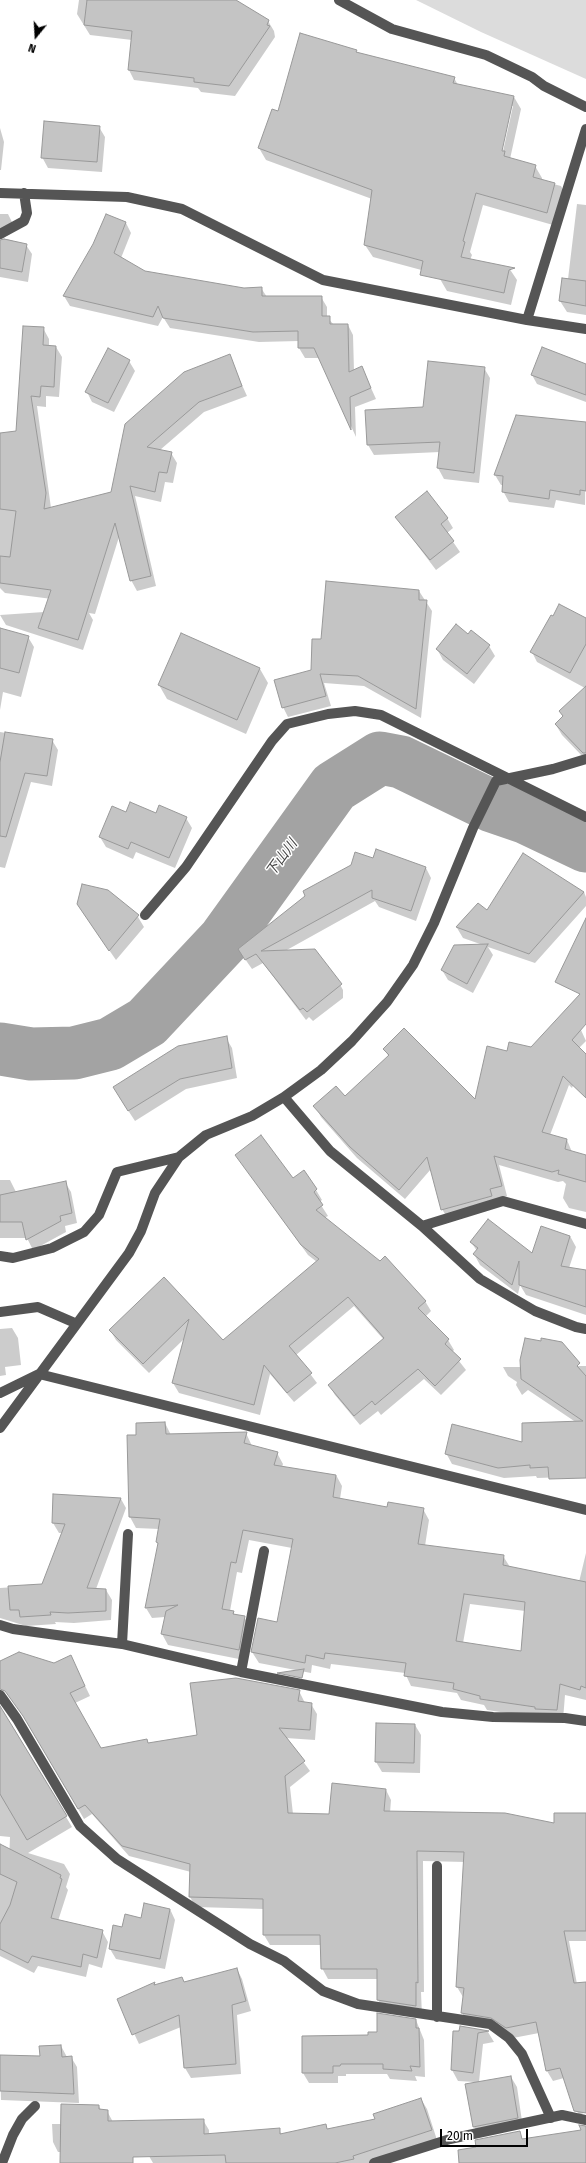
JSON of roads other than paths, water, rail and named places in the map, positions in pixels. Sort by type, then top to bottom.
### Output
[{"type":"street","points":[[339,0],[392,28],[486,55],[586,107]]},
{"type":"street","points":[[528,320],[586,129]]},
{"type":"street","points":[[0,193],[127,197],[182,209],[324,280],[528,320],[586,329]]},
{"type":"street","points":[[0,234],[24,221],[26,213],[24,193]]},
{"type":"street","points":[[145,915],[186,867],[272,741],[287,724],[328,714],[355,711],[381,715],[586,817]]},
{"type":"street","points":[[0,1428],[75,1323],[128,1253],[141,1231],[154,1193],[179,1157],[206,1135],[252,1116],[284,1097],[326,1065],[352,1041],[387,1002],[414,965],[434,923],[474,826],[496,781],[510,779],[586,758]]},
{"type":"street","points":[[284,1097],[330,1151],[422,1226],[480,1279],[535,1311],[586,1329]]},
{"type":"street","points":[[0,1256],[13,1258],[52,1248],[84,1232],[99,1215],[117,1172],[179,1157]]},
{"type":"street","points":[[422,1226],[503,1201],[586,1224]]},
{"type":"street","points":[[0,1312],[38,1307],[75,1323]]},
{"type":"street","points":[[0,1394],[39,1374],[586,1510]]},
{"type":"street","points":[[122,1644],[128,1534]]},
{"type":"street","points":[[241,1672],[264,1552]]},
{"type":"street","points":[[0,1625],[13,1629],[122,1644],[241,1672],[442,1712],[493,1718],[565,1718],[586,1721]]},
{"type":"street","points":[[0,1695],[17,1719],[80,1826],[117,1859],[250,1944],[284,1961],[323,1991],[358,2004],[490,2024],[509,2038],[522,2054],[551,2118]]},
{"type":"street","points":[[437,1866],[437,2017]]},
{"type":"street","points":[[2,2163],[13,2135],[22,2119],[35,2106]]},
{"type":"street","points":[[374,2163],[450,2139],[562,2115],[586,2120]]},
{"type":"waterway","name":"下山川","points":[[0,1049],[31,1054],[74,1053],[110,1044],[147,1022],[224,940],[334,787],[380,758],[401,762],[492,806],[527,818],[586,846]]}]
